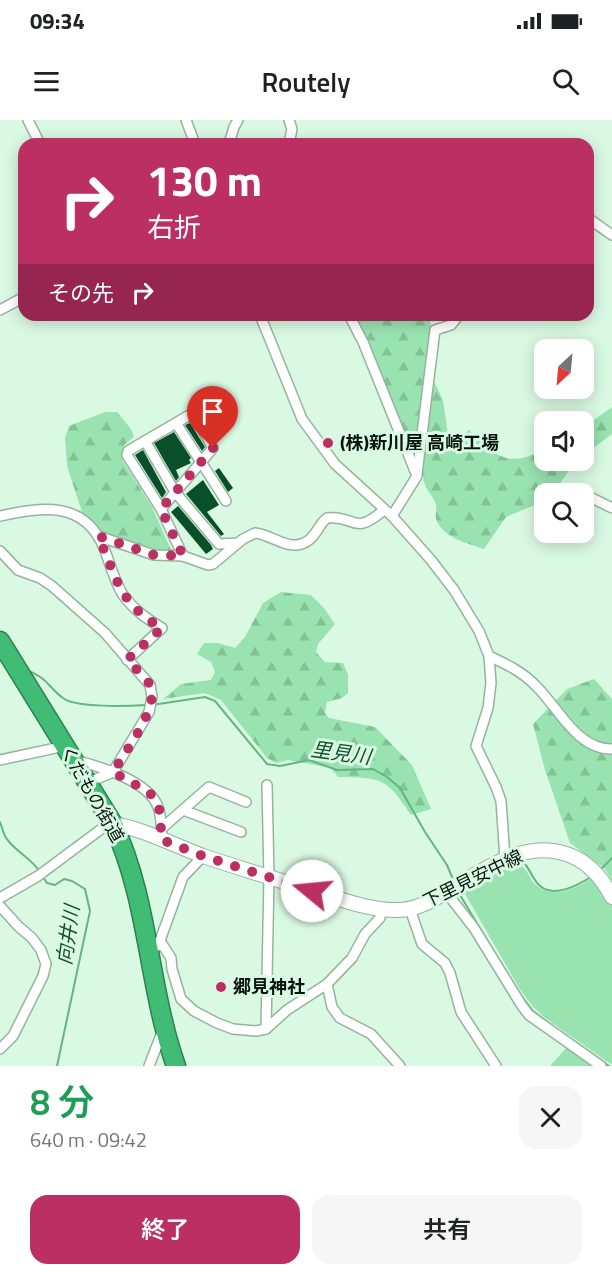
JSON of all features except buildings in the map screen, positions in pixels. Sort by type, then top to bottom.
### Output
[{"type":"highway","name":"くだもの街道","points":[[9,656],[120,839],[132,874],[164,1027],[176,1066]]},
{"type":"main road","name":"下里見安中線","points":[[113,824],[162,835],[203,856],[354,904],[380,909],[410,909],[426,903],[505,859],[533,850],[548,849],[573,856],[594,871],[612,897]]},
{"type":"street","points":[[28,120],[37,138]]},
{"type":"street","points":[[186,120],[193,138]]},
{"type":"street","points":[[231,138],[238,120]]},
{"type":"street","points":[[289,120],[292,129],[290,138]]},
{"type":"street","points":[[594,222],[612,235]]},
{"type":"street","points":[[0,310],[18,300]]},
{"type":"street","points":[[262,321],[302,419],[335,464],[388,513],[430,560],[454,590],[479,631],[489,656],[491,695],[476,746],[501,801],[505,859]]},
{"type":"street","points":[[353,321],[417,476]]},
{"type":"street","points":[[98,536],[154,555],[183,556],[208,566],[255,533],[283,544],[301,544],[314,535],[327,518],[333,517],[357,524],[370,522],[388,513],[417,476],[435,330],[451,325],[454,321]]},
{"type":"street","points":[[161,509],[213,448],[193,413],[128,451],[127,455],[161,509],[183,556]]},
{"type":"street","points":[[176,423],[226,501]]},
{"type":"street","points":[[145,441],[175,492],[219,544],[238,543]]},
{"type":"street","points":[[594,499],[612,508]]},
{"type":"street","points":[[0,516],[43,509],[84,518],[98,536],[123,594],[139,613],[162,628],[127,660]]},
{"type":"street","points":[[0,551],[18,570],[40,578],[52,586],[105,633],[150,685],[152,697],[149,712],[113,772],[87,783]]},
{"type":"street","points":[[489,656],[523,674],[538,687],[552,707],[590,745],[612,749]]},
{"type":"street","points":[[0,760],[69,753],[113,772],[150,793],[159,807],[162,835]]},
{"type":"street","points":[[266,1029],[269,877],[267,785]]},
{"type":"street","points":[[162,835],[183,810],[209,788],[246,802]]},
{"type":"street","points":[[183,810],[241,832]]},
{"type":"street","points":[[0,898],[38,876],[108,824],[113,824]]},
{"type":"street","points":[[151,963],[183,877],[203,856]]},
{"type":"street","points":[[452,889],[529,1015],[600,1066]]},
{"type":"street","points":[[0,906],[37,944],[46,964],[44,976],[13,1036],[0,1049]]},
{"type":"street","points":[[160,941],[171,957],[172,969],[181,999],[194,1011],[216,1023],[233,1029],[256,1031],[266,1029],[287,1010],[327,984],[352,958],[365,934],[378,921],[380,909]]},
{"type":"street","points":[[410,909],[418,938],[445,963],[461,1012],[496,1066]]},
{"type":"street","points":[[327,984],[329,999],[340,1018],[371,1034],[400,1066]]},
{"type":"street","points":[[149,1066],[164,1027]]},
{"type":"green space","points":[[356,321],[431,321],[429,348],[432,377],[443,400],[448,435],[459,438],[469,430],[486,447],[503,457],[511,459],[534,454],[534,471],[569,471],[560,483],[534,483],[534,505],[506,517],[484,549],[456,539],[439,525],[436,519],[435,501],[425,485],[423,474],[369,346]]},
{"type":"green space","points":[[612,407],[612,434],[594,448],[594,420]]},
{"type":"green space","points":[[105,412],[117,412],[131,429],[134,437],[124,445],[123,461],[152,507],[172,552],[152,553],[102,533],[83,515],[67,466],[65,438],[69,426]]},
{"type":"green space","points":[[281,592],[311,595],[335,624],[318,644],[316,652],[325,662],[343,663],[348,675],[348,693],[342,698],[327,702],[325,713],[329,718],[375,727],[412,765],[431,809],[411,815],[389,787],[374,779],[338,777],[331,768],[288,760],[276,763],[267,758],[221,700],[205,693],[163,699],[181,684],[211,680],[215,672],[211,662],[197,654],[204,643],[218,643],[235,648],[245,637],[263,603]]},
{"type":"green space","points":[[594,679],[612,699],[612,881],[604,868],[570,843],[545,770],[533,724],[567,689]]},
{"type":"green space","points":[[520,865],[534,883],[548,891],[571,889],[591,878],[612,904],[612,1065],[533,1007],[519,988],[464,892],[499,871]]},
{"type":"green space","points":[[568,1046],[596,1066],[550,1066]]},
{"type":"waterway","name":"里見川","points":[[26,670],[39,676],[69,701],[103,706],[146,705]]},
{"type":"waterway","name":"里見川","points":[[152,705],[205,697],[215,701],[267,764],[280,766],[309,760],[337,770],[373,769],[387,777],[400,788],[447,865],[454,882]]},
{"type":"waterway","name":"向井川","points":[[0,822],[8,841],[40,872]]},
{"type":"waterway","points":[[599,871],[612,858]]},
{"type":"waterway","points":[[516,864],[525,864],[539,885],[551,891],[566,889],[592,876]]},
{"type":"waterway","name":"向井川","points":[[43,877],[47,883],[55,885],[64,879],[85,889],[90,911],[57,1066]]},
{"type":"waterway","name":"里見川","points":[[457,890],[514,985]]},
{"type":"waterway","name":"里見川","points":[[517,990],[533,1011],[560,1032]]},
{"type":"waterway","name":"里見川","points":[[589,1052],[609,1066]]},
{"type":"place","name":"(株)新川屋 高崎工場","points":[[328,443]]},
{"type":"place","name":"郷見神社","points":[[221,987]]},
{"type":"route","points":[[213,448],[161,509],[183,556],[154,555],[98,536],[123,594],[139,613],[162,628],[127,660],[150,685],[151,705],[113,772],[150,793],[159,807],[162,840],[203,856],[312,891]]}]
